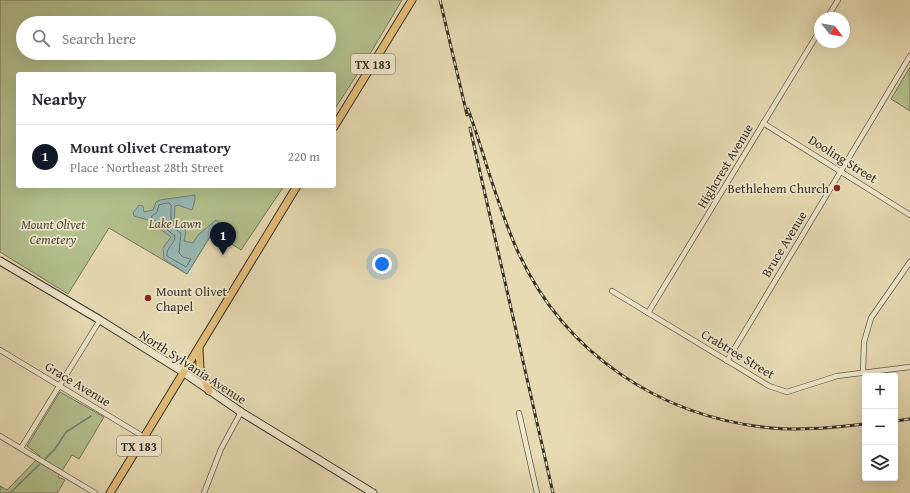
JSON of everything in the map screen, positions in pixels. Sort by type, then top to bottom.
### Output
[{"type":"main road","name":"TX 183","points":[[336,124],[412,0]]},
{"type":"main road","name":"TX 183","points":[[110,493],[296,188]]},
{"type":"main road","name":"North Sylvania Avenue","points":[[0,260],[100,320],[183,372],[240,412],[373,493]]},
{"type":"main road","points":[[200,345],[198,360],[209,390]]},
{"type":"street","points":[[831,12],[838,0]]},
{"type":"street","name":"Highcrest Avenue","points":[[648,313],[814,40]]},
{"type":"street","name":"Bruce Avenue","points":[[727,360],[910,56]]},
{"type":"street","name":"Dooling Street","points":[[763,123],[910,215]]},
{"type":"street","points":[[863,372],[864,342],[870,318],[910,262]]},
{"type":"street","name":"Crabtree Street","points":[[612,291],[769,386],[787,392],[837,376],[910,367]]},
{"type":"street","points":[[20,448],[100,320]]},
{"type":"street","name":"Grace Avenue","points":[[0,350],[144,437]]},
{"type":"street","points":[[204,493],[226,438],[240,412]]},
{"type":"street","points":[[519,413],[537,493]]},
{"type":"street","points":[[0,436],[95,493]]},
{"type":"green space","name":"Mount Olivet Cemetery","points":[[0,0],[402,0],[364,64],[336,107],[336,72],[16,72],[16,188],[283,188],[241,250],[213,232],[187,274],[109,228],[68,294],[0,252]]},
{"type":"green space","points":[[910,67],[910,111],[891,99]]},
{"type":"green space","points":[[60,392],[104,417],[79,459],[72,455],[58,477],[65,480],[57,493],[0,493],[0,486],[7,490],[40,456],[27,446]]},
{"type":"water","points":[[195,195],[192,210],[178,205],[175,206],[174,224],[184,228],[186,232],[184,241],[193,243],[198,235],[216,220],[219,222],[187,274],[164,259],[163,248],[171,237],[148,220],[134,216],[133,213],[139,205],[143,206],[144,212],[153,210],[156,202],[160,200]]},
{"type":"waterway","points":[[45,459],[55,449],[66,432],[91,416]]},
{"type":"waterway","points":[[10,493],[40,464]]},
{"type":"railway","points":[[440,0],[467,115]]},
{"type":"railway","points":[[468,109],[497,199],[518,252],[538,288],[562,321],[589,350],[620,374],[655,394],[691,410],[730,421],[771,428],[795,429],[862,424]]},
{"type":"railway","points":[[470,128],[553,493]]},
{"type":"railway","points":[[898,421],[910,419]]},
{"type":"place","name":"Bethlehem Church","points":[[837,188]]},
{"type":"place","name":"Mount Olivet Crematory","points":[[223,255]]},
{"type":"place","name":"Mount Olivet Chapel","points":[[148,298]]},
{"type":"park label","name":"Lake Lawn","points":[[175,223]]}]
